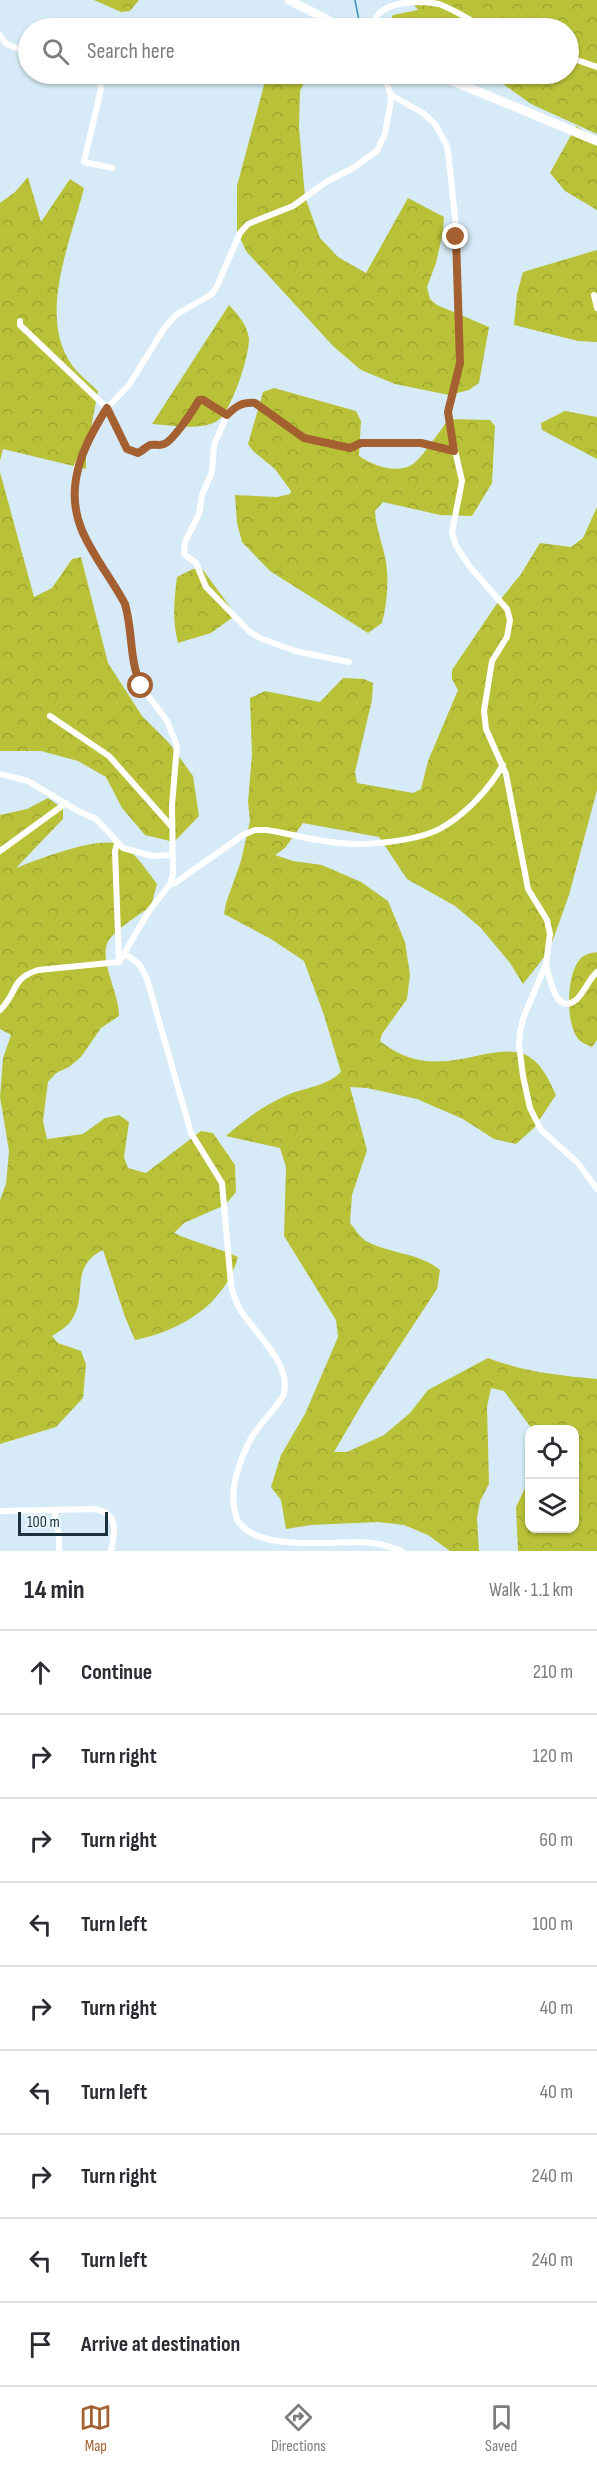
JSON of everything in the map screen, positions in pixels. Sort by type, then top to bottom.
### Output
[{"type":"main road","points":[[289,0],[324,18]]},
{"type":"main road","points":[[460,84],[597,141]]},
{"type":"street","points":[[375,18],[382,10],[394,4],[417,1],[442,5],[466,18]]},
{"type":"street","points":[[0,35],[6,44],[18,48]]},
{"type":"street","points":[[579,61],[597,67]]},
{"type":"street","points":[[100,84],[101,89],[84,162],[112,168]]},
{"type":"street","points":[[0,1010],[19,979],[27,974],[38,970],[119,962],[126,954],[149,911],[170,884],[173,874],[173,785],[177,755],[174,735],[167,721],[141,686],[136,674],[129,617],[125,604],[81,530],[75,510],[74,484],[77,466],[98,422],[107,408],[129,385],[165,327],[177,314],[212,294],[218,286],[240,233],[248,224],[293,206],[377,151],[385,134],[391,95],[387,84]]},
{"type":"street","points":[[391,95],[423,113],[435,124],[447,146],[450,160],[456,237],[460,363],[448,412],[454,451],[462,481],[452,532],[456,546],[470,567],[507,609],[510,620],[507,637],[492,660],[484,711],[486,729],[503,765],[528,889],[547,920],[550,934],[546,964],[524,1016],[520,1032],[519,1045],[525,1086],[530,1107],[541,1130],[578,1162],[597,1190]]},
{"type":"street","points":[[594,295],[597,308]]},
{"type":"street","points":[[20,321],[20,325],[107,408],[127,449],[138,453],[150,445],[163,445],[168,442],[179,426],[188,419],[199,400],[203,400],[227,415]]},
{"type":"street","points":[[349,662],[295,651],[250,632],[206,587],[196,563],[184,554],[185,542],[199,514],[202,495],[212,472],[214,446],[227,415],[234,407],[245,402],[255,403],[304,438],[350,448],[361,443],[421,443],[454,451]]},
{"type":"street","points":[[50,716],[109,756],[172,827]]},
{"type":"street","points":[[170,884],[175,884],[243,835],[255,830],[267,830],[340,843],[395,840],[430,833],[442,828],[461,814],[494,780],[503,765]]},
{"type":"street","points":[[0,774],[28,781],[96,819],[103,824],[117,844],[136,853],[152,856],[172,855]]},
{"type":"street","points":[[0,851],[66,803]]},
{"type":"street","points":[[117,844],[115,851],[119,962]]},
{"type":"street","points":[[126,954],[140,964],[147,979],[191,1133],[222,1183],[234,1297],[280,1363],[285,1375],[286,1390],[255,1432],[233,1488],[234,1510],[238,1522],[248,1538],[261,1546]]},
{"type":"street","points":[[546,964],[553,993],[561,1001],[568,1003],[576,1000],[597,972]]},
{"type":"street","points":[[0,1511],[96,1509],[110,1514],[114,1521],[111,1551]]},
{"type":"street","points":[[54,1510],[60,1535],[59,1551]]},
{"type":"street","points":[[272,1548],[303,1548],[360,1542],[384,1545],[402,1551]]},
{"type":"green space","points":[[94,0],[139,0],[130,11],[121,12]]},
{"type":"green space","points":[[410,0],[597,0],[597,134],[531,104],[503,84],[579,84],[579,18],[391,18],[393,15],[418,10]]},
{"type":"green space","points":[[264,84],[303,84],[300,91],[299,127],[305,197],[320,238],[338,257],[366,273],[408,198],[444,217],[436,263],[427,287],[430,299],[437,305],[489,327],[479,383],[469,390],[449,395],[395,384],[361,370],[333,346],[246,251],[237,231],[237,186]]},
{"type":"green space","points":[[576,126],[597,140],[597,210],[565,191],[550,173]]},
{"type":"green space","points":[[28,177],[41,222],[70,179],[84,188],[60,278],[57,324],[62,346],[72,365],[98,391],[86,454],[86,469],[3,449],[0,461],[0,203],[15,192]]},
{"type":"green space","points":[[597,250],[597,342],[578,341],[514,325],[517,294],[523,272]]},
{"type":"green space","points":[[229,305],[245,325],[249,340],[246,359],[228,407],[217,421],[202,426],[152,424]]},
{"type":"green space","points":[[274,388],[356,411],[361,421],[359,456],[385,468],[400,469],[417,461],[449,419],[490,420],[495,426],[492,483],[472,516],[440,515],[383,502],[375,511],[386,562],[387,593],[382,623],[368,633],[270,571],[242,542],[237,523],[235,495],[277,497],[290,494],[291,491],[275,469],[248,444],[263,392]]},
{"type":"green space","points":[[565,411],[597,417],[597,459],[542,430],[541,423]]},
{"type":"green space","points":[[0,472],[34,597],[52,588],[72,559],[81,557],[108,663],[142,716],[169,743],[193,776],[199,816],[174,842],[145,835],[122,808],[106,777],[78,761],[41,751],[0,751]]},
{"type":"green space","points":[[597,507],[597,790],[569,895],[549,951],[523,984],[510,963],[480,927],[455,906],[407,879],[379,837],[303,823],[285,848],[275,855],[293,861],[322,865],[361,882],[388,901],[405,942],[410,975],[407,999],[382,1034],[380,1041],[393,1050],[418,1060],[443,1061],[501,1052],[521,1053],[532,1058],[541,1067],[556,1095],[534,1128],[516,1144],[494,1139],[463,1119],[417,1099],[367,1088],[350,1087],[367,1150],[352,1195],[350,1223],[366,1241],[413,1256],[440,1270],[437,1289],[365,1399],[334,1452],[347,1452],[384,1435],[410,1413],[428,1390],[488,1358],[528,1370],[597,1379],[597,1551],[518,1551],[516,1507],[525,1488],[525,1533],[579,1533],[579,1425],[529,1425],[504,1391],[491,1388],[487,1407],[489,1484],[480,1501],[477,1518],[479,1551],[450,1551],[428,1535],[404,1525],[378,1522],[311,1525],[286,1529],[281,1500],[271,1487],[281,1455],[305,1414],[338,1337],[336,1320],[284,1236],[286,1167],[280,1148],[226,1136],[269,1104],[292,1093],[328,1081],[341,1072],[324,1015],[304,961],[271,939],[224,914],[241,861],[250,821],[248,802],[252,755],[250,698],[265,691],[320,702],[343,678],[364,679],[373,683],[372,700],[355,772],[357,783],[413,793],[421,789],[428,761],[458,690],[452,679],[452,670],[496,605],[521,574],[540,543],[571,547],[583,538]]},
{"type":"green space","points":[[193,569],[203,570],[236,615],[211,633],[178,643],[174,610],[177,577]]},
{"type":"green space","points":[[48,798],[63,809],[63,819],[16,868],[79,847],[114,843],[132,853],[157,884],[151,906],[117,931],[108,943],[106,962],[119,1016],[101,1028],[81,1057],[69,1067],[56,1073],[48,1082],[43,1121],[47,1139],[83,1134],[105,1118],[119,1115],[129,1122],[124,1157],[128,1168],[146,1173],[201,1131],[213,1133],[235,1165],[236,1192],[225,1205],[184,1223],[174,1233],[238,1257],[223,1289],[199,1313],[169,1330],[135,1340],[103,1250],[92,1257],[82,1273],[76,1311],[69,1323],[52,1336],[58,1343],[81,1351],[86,1364],[83,1398],[56,1427],[0,1444],[0,1200],[6,1184],[9,1151],[0,1097],[3,1058],[11,1035],[0,1029],[0,815],[27,809]]},
{"type":"green space","points":[[597,952],[597,1040],[592,1047],[580,1041],[574,1033],[569,1000],[575,966],[584,956]]},
{"type":"waterway","points":[[355,0],[358,18]]},
{"type":"route","points":[[141,686],[132,656],[129,617],[125,604],[81,530],[75,510],[74,484],[77,466],[107,408],[127,449],[138,453],[150,445],[163,445],[168,442],[179,426],[188,419],[199,400],[203,400],[227,415],[234,407],[245,402],[255,403],[304,438],[350,448],[361,443],[421,443],[454,451],[448,412],[460,363],[456,237]]}]
